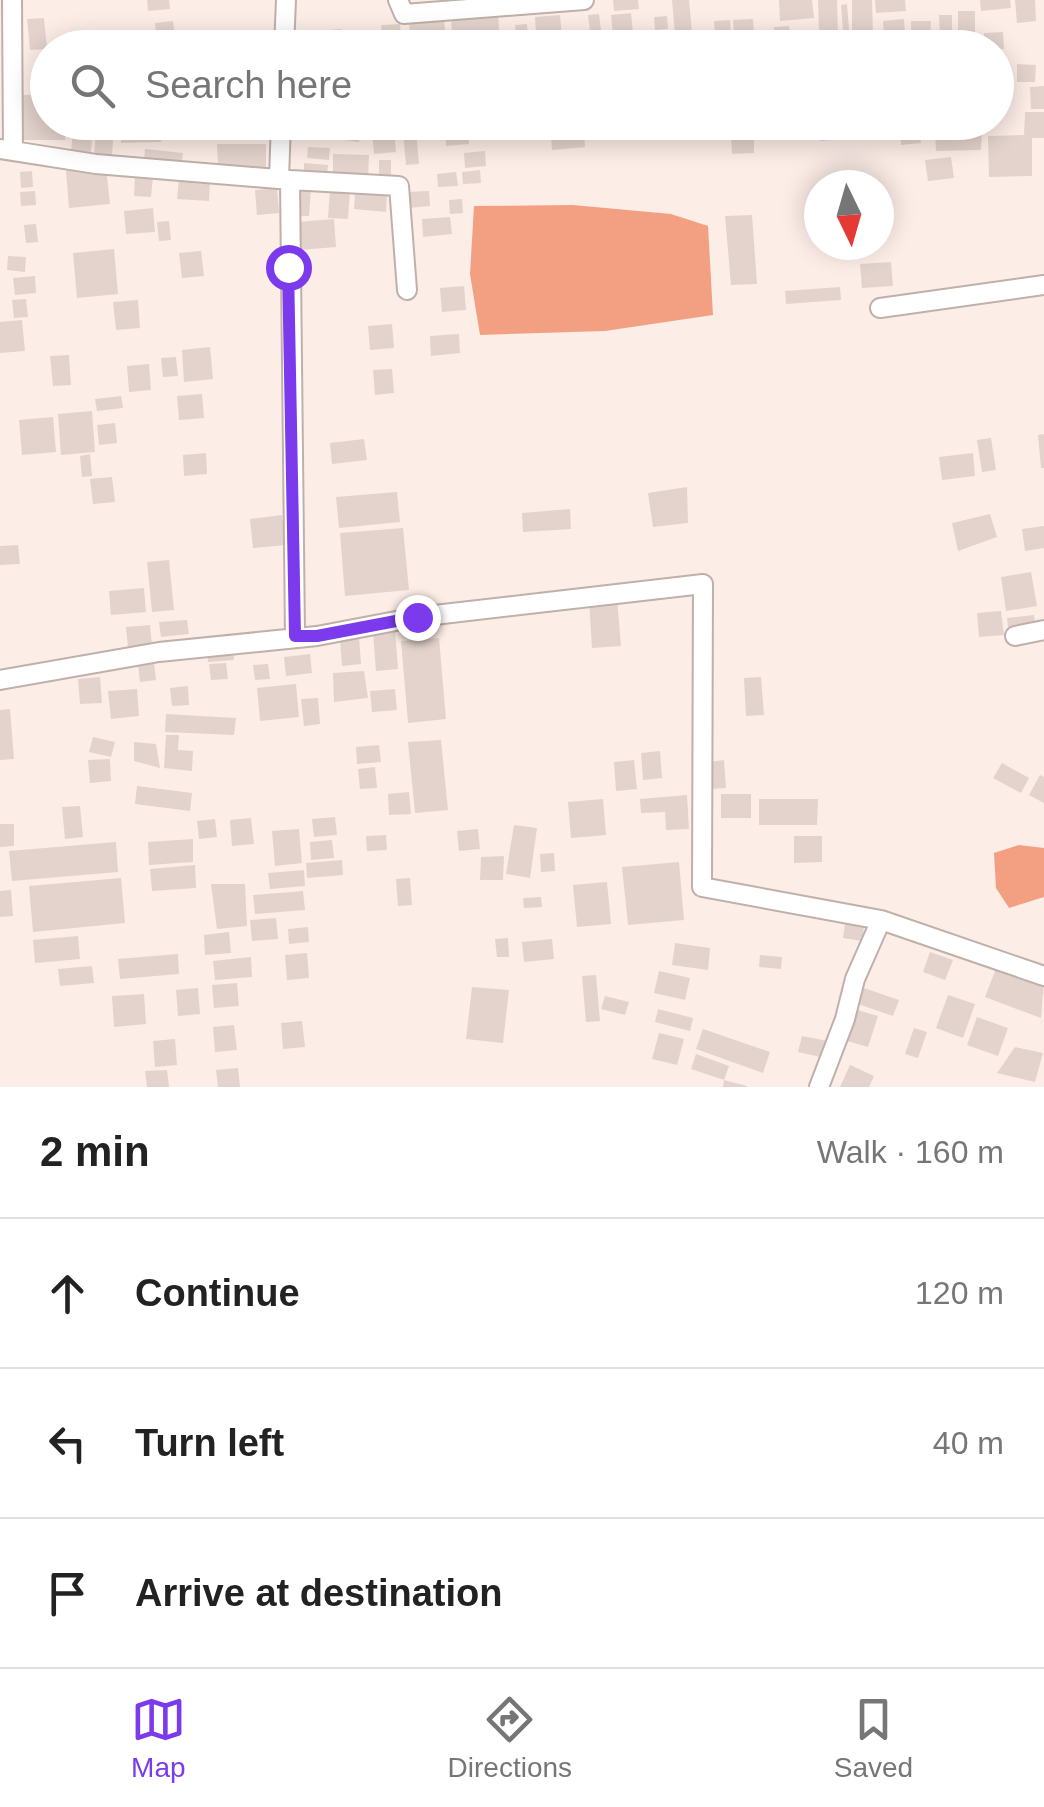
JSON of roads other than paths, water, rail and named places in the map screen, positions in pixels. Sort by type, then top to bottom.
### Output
[{"type":"street","points":[[12,0],[6,150],[96,164],[399,186],[408,290]]},
{"type":"street","points":[[285,30],[286,0]]},
{"type":"street","points":[[398,0],[404,14],[584,0]]},
{"type":"street","points":[[282,140],[295,636]]},
{"type":"street","points":[[880,308],[1044,284]]},
{"type":"street","points":[[0,680],[159,652],[317,636],[417,617],[703,584],[702,887],[881,920],[1044,976]]},
{"type":"street","points":[[1016,636],[1044,630]]},
{"type":"street","points":[[820,1087],[856,979],[881,920]]}]
